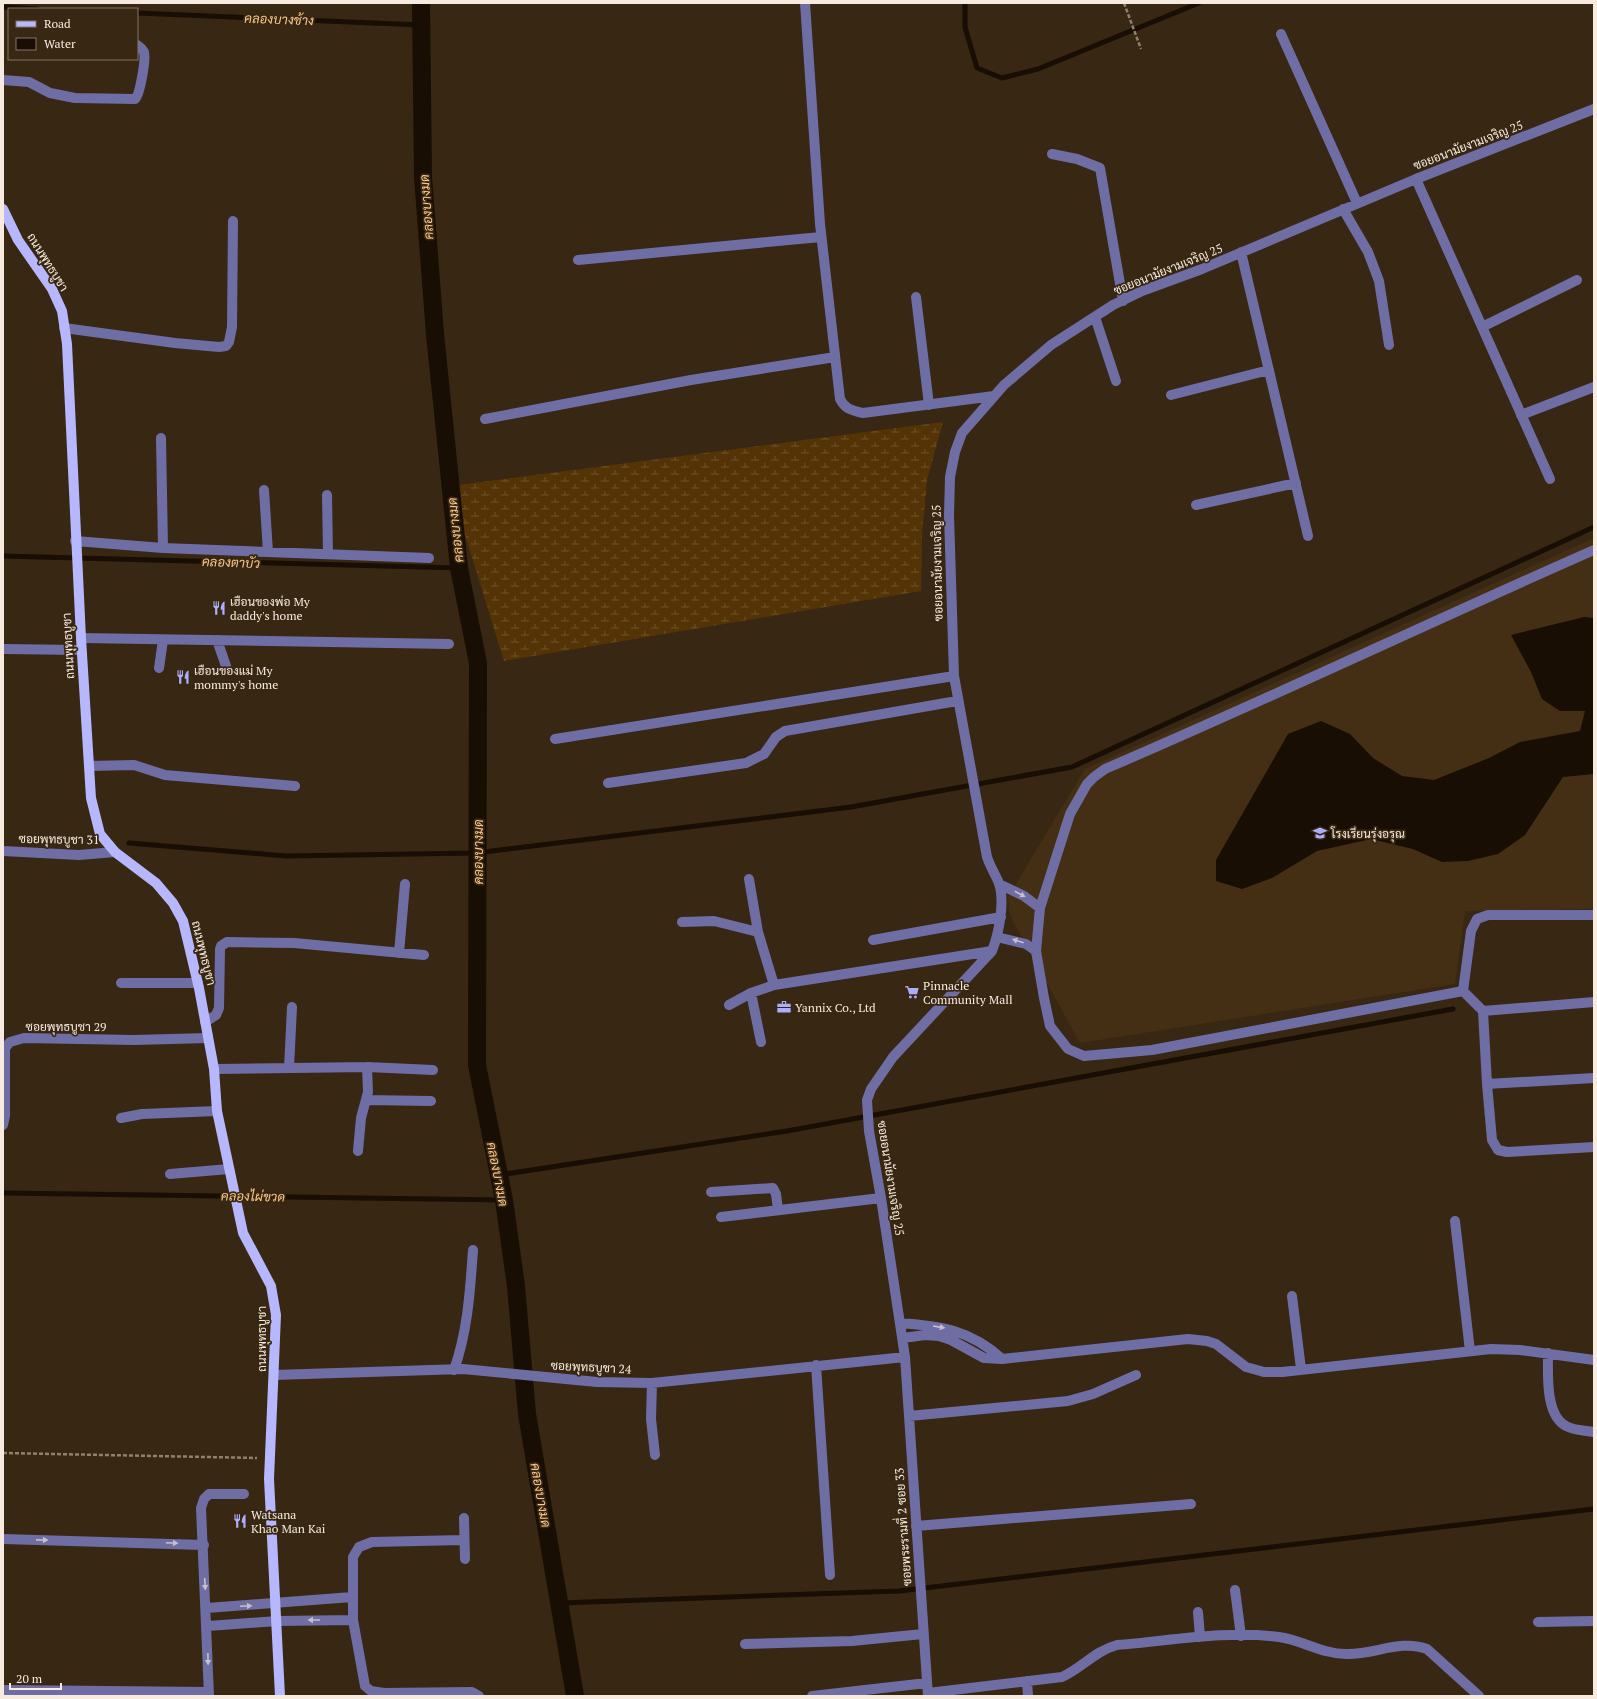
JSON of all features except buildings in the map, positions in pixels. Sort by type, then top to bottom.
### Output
[{"type":"main road","name":"ถนนพุทธบูชา","points":[[3,209],[18,240],[52,289],[62,311],[67,344],[80,638],[91,798],[95,820],[100,834],[115,852],[156,883],[173,904],[183,921],[198,983],[214,1069],[217,1111],[243,1233],[265,1274],[274,1300],[276,1315],[269,1459],[280,1696]]},
{"type":"street","points":[[805,3],[821,237],[840,399],[844,406],[849,410],[863,413],[994,396]]},
{"type":"street","points":[[1281,34],[1357,203]]},
{"type":"street","points":[[3,80],[29,82],[50,93],[75,98],[134,99],[140,92],[144,56],[141,48],[138,46]]},
{"type":"street","name":"ซอยอนามัยงามเจริญ 25","points":[[905,1357],[881,1198],[869,1131],[867,1100],[871,1089],[893,1057],[992,951],[997,937],[1001,917],[999,884],[987,857],[957,701],[954,676],[949,553],[950,477],[955,452],[962,433],[1004,385],[1051,346],[1095,317],[1142,291],[1241,252],[1416,179],[1594,109]]},
{"type":"street","points":[[1052,154],[1077,159],[1100,168],[1123,301]]},
{"type":"street","points":[[1416,179],[1550,479]]},
{"type":"street","points":[[1343,209],[1368,252],[1378,281],[1389,345]]},
{"type":"street","points":[[64,328],[176,343],[219,347],[226,346],[229,342],[232,327],[233,221]]},
{"type":"street","points":[[578,260],[821,237]]},
{"type":"street","points":[[1241,252],[1308,536]]},
{"type":"street","points":[[1482,327],[1577,280]]},
{"type":"street","points":[[916,297],[928,405]]},
{"type":"street","points":[[1095,317],[1116,382]]},
{"type":"street","points":[[485,419],[691,380],[835,357]]},
{"type":"street","points":[[1170,395],[1269,370]]},
{"type":"street","points":[[1521,415],[1594,387]]},
{"type":"street","points":[[161,438],[163,548]]},
{"type":"street","points":[[1196,505],[1296,483]]},
{"type":"street","points":[[264,490],[268,552]]},
{"type":"street","points":[[327,495],[328,554]]},
{"type":"street","points":[[76,546],[430,558]]},
{"type":"street","points":[[1463,991],[1152,1050],[1084,1056],[1068,1049],[1050,1026],[1036,951],[1040,908],[1070,814],[1087,784],[1105,769],[1211,724],[1458,610],[1594,550]]},
{"type":"street","points":[[80,638],[449,644]]},
{"type":"street","points":[[158,668],[163,640]]},
{"type":"street","points":[[217,640],[226,666]]},
{"type":"street","points":[[3,649],[81,650]]},
{"type":"street","points":[[555,739],[954,676]]},
{"type":"street","points":[[608,783],[746,763],[764,754],[776,738],[785,731],[957,701]]},
{"type":"street","points":[[89,766],[134,764],[165,775],[295,786]]},
{"type":"street","name":"ซอยพุทธบูชา 31","points":[[3,851],[79,855],[115,852]]},
{"type":"street","points":[[749,879],[758,932],[774,985]]},
{"type":"street","points":[[399,953],[405,884]]},
{"type":"street","points":[[999,884],[1024,896],[1040,908]]},
{"type":"street","points":[[1463,991],[1471,931],[1477,919],[1488,915],[1594,915]]},
{"type":"street","points":[[873,940],[1001,917]]},
{"type":"street","points":[[682,922],[714,921],[758,932]]},
{"type":"street","points":[[997,937],[1026,944],[1036,951]]},
{"type":"street","points":[[205,1022],[216,1015],[219,1008],[220,949],[221,946],[227,942],[294,943],[424,955]]},
{"type":"street","points":[[729,1005],[750,993],[774,985],[992,951]]},
{"type":"street","points":[[121,983],[198,983]]},
{"type":"street","points":[[1463,991],[1483,1010],[1486,1084],[1492,1140],[1498,1150],[1507,1152],[1594,1147]]},
{"type":"street","points":[[750,993],[759,1024],[761,1042]]},
{"type":"street","points":[[1483,1010],[1594,1002]]},
{"type":"street","points":[[289,1068],[292,1007]]},
{"type":"street","name":"ซอยพุทธบูชา 29","points":[[3,1125],[6,1116],[4,1065],[7,1045],[15,1040],[24,1038],[134,1040],[208,1038]]},
{"type":"street","points":[[358,1150],[361,1118],[367,1100],[368,1067]]},
{"type":"street","points":[[214,1069],[368,1067],[433,1070]]},
{"type":"street","points":[[1486,1084],[1594,1078]]},
{"type":"street","points":[[367,1100],[431,1101]]},
{"type":"street","points":[[121,1118],[142,1114],[217,1111]]},
{"type":"street","points":[[170,1174],[229,1169]]},
{"type":"street","points":[[711,1192],[773,1188],[776,1194],[778,1210]]},
{"type":"street","points":[[721,1217],[881,1198]]},
{"type":"street","points":[[1455,1220],[1470,1351]]},
{"type":"street","points":[[459,1369],[466,1325],[473,1250]]},
{"type":"street","points":[[1292,1296],[1301,1370]]},
{"type":"street","points":[[900,1323],[943,1327],[956,1330],[988,1345],[1002,1359]]},
{"type":"street","points":[[903,1338],[926,1335],[939,1336],[951,1340],[984,1358],[1002,1359],[1188,1339],[1216,1344],[1246,1367],[1264,1372],[1301,1370],[1491,1349],[1520,1350],[1594,1360]]},
{"type":"street","points":[[1548,1353],[1548,1380],[1551,1403],[1558,1420],[1566,1426],[1594,1432]]},
{"type":"street","name":"ซอยพุทธบูชา 24","points":[[274,1375],[459,1369],[597,1382],[652,1383],[905,1357]]},
{"type":"street","name":"ซอยพระรามที่ 2 ซอย 33","points":[[905,1357],[920,1601],[928,1691]]},
{"type":"street","points":[[816,1365],[830,1575]]},
{"type":"street","points":[[909,1416],[1068,1401],[1093,1394],[1136,1375]]},
{"type":"street","points":[[652,1383],[651,1419],[655,1455]]},
{"type":"street","points":[[3,1690],[209,1694],[208,1626],[201,1508],[204,1499],[209,1494],[244,1494]]},
{"type":"street","points":[[916,1526],[1191,1504]]},
{"type":"street","points":[[464,1518],[465,1559]]},
{"type":"street","points":[[3,1539],[204,1545]]},
{"type":"street","points":[[464,1540],[372,1542],[363,1544],[356,1550],[353,1557],[353,1620],[365,1686],[371,1691],[384,1693],[472,1692],[479,1696]]},
{"type":"street","points":[[1235,1590],[1240,1636]]},
{"type":"street","points":[[207,1608],[276,1604],[352,1597]]},
{"type":"street","points":[[1198,1612],[1200,1636]]},
{"type":"street","points":[[208,1626],[277,1621],[353,1620]]},
{"type":"street","points":[[1538,1622],[1594,1621]]},
{"type":"street","points":[[745,1644],[852,1641],[923,1634]]},
{"type":"street","points":[[812,1696],[928,1691],[1062,1677],[1074,1671],[1105,1648],[1117,1645],[1200,1636],[1240,1636],[1279,1637],[1328,1652],[1345,1654],[1362,1654],[1404,1644],[1416,1645],[1427,1649],[1478,1696]]},
{"type":"street","points":[[1027,1681],[1028,1696]]},
{"type":"path","points":[[1124,3],[1141,49]]},
{"type":"path","points":[[3,1453],[269,1459]]},
{"type":"shaded area","name":"โรงเรียนรุ่งอรุณ","points":[[1594,538],[1594,909],[1465,911],[1455,984],[1080,1043],[1010,916],[1008,897],[1085,769]]},
{"type":"green space","points":[[943,422],[927,480],[922,534],[921,591],[504,661],[450,486]]},
{"type":"water","points":[[1584,617],[1594,618],[1594,774],[1563,777],[1525,835],[1498,854],[1468,861],[1442,862],[1413,849],[1371,839],[1317,851],[1272,878],[1242,889],[1216,881],[1216,860],[1288,734],[1321,721],[1350,734],[1373,758],[1402,776],[1434,780],[1489,758],[1520,742],[1580,731],[1585,711],[1560,711],[1542,699],[1531,672],[1511,635]]},
{"type":"waterway","name":"คลองบางมด","points":[[421,3],[423,177],[435,334],[459,568],[478,663],[477,1065],[504,1200],[516,1286],[527,1414],[575,1696]]},
{"type":"waterway","points":[[965,3],[965,27],[977,68],[1002,78],[1038,69],[1199,3]]},
{"type":"waterway","name":"คลองบางช้าง","points":[[3,7],[20,8]]},
{"type":"waterway","name":"คลองบางช้าง","points":[[138,13],[421,25]]},
{"type":"waterway","points":[[129,843],[286,856],[476,853],[851,807],[1072,767],[1594,527]]},
{"type":"waterway","name":"คลองตาบัว","points":[[3,556],[459,568]]},
{"type":"waterway","points":[[499,1175],[787,1131],[1453,1009]]},
{"type":"waterway","name":"คลองไผ่ขวด","points":[[3,1193],[504,1200]]},
{"type":"waterway","points":[[560,1603],[899,1591],[1594,1509]]},
{"type":"place","name":"เฮือนของพ่อ My daddy's home","points":[[219,608]]},
{"type":"place","name":"เฮือนของแม่ My mommy's home","points":[[183,677]]},
{"type":"place","name":"โรงเรียนรุ่งอรุณ","points":[[1320,833]]},
{"type":"place","name":"Pinnacle Community Mall","points":[[912,992]]},
{"type":"place","name":"Yannix Co., Ltd","points":[[784,1007]]},
{"type":"place","name":"Watsana Khao Man Kai","points":[[240,1521]]}]
